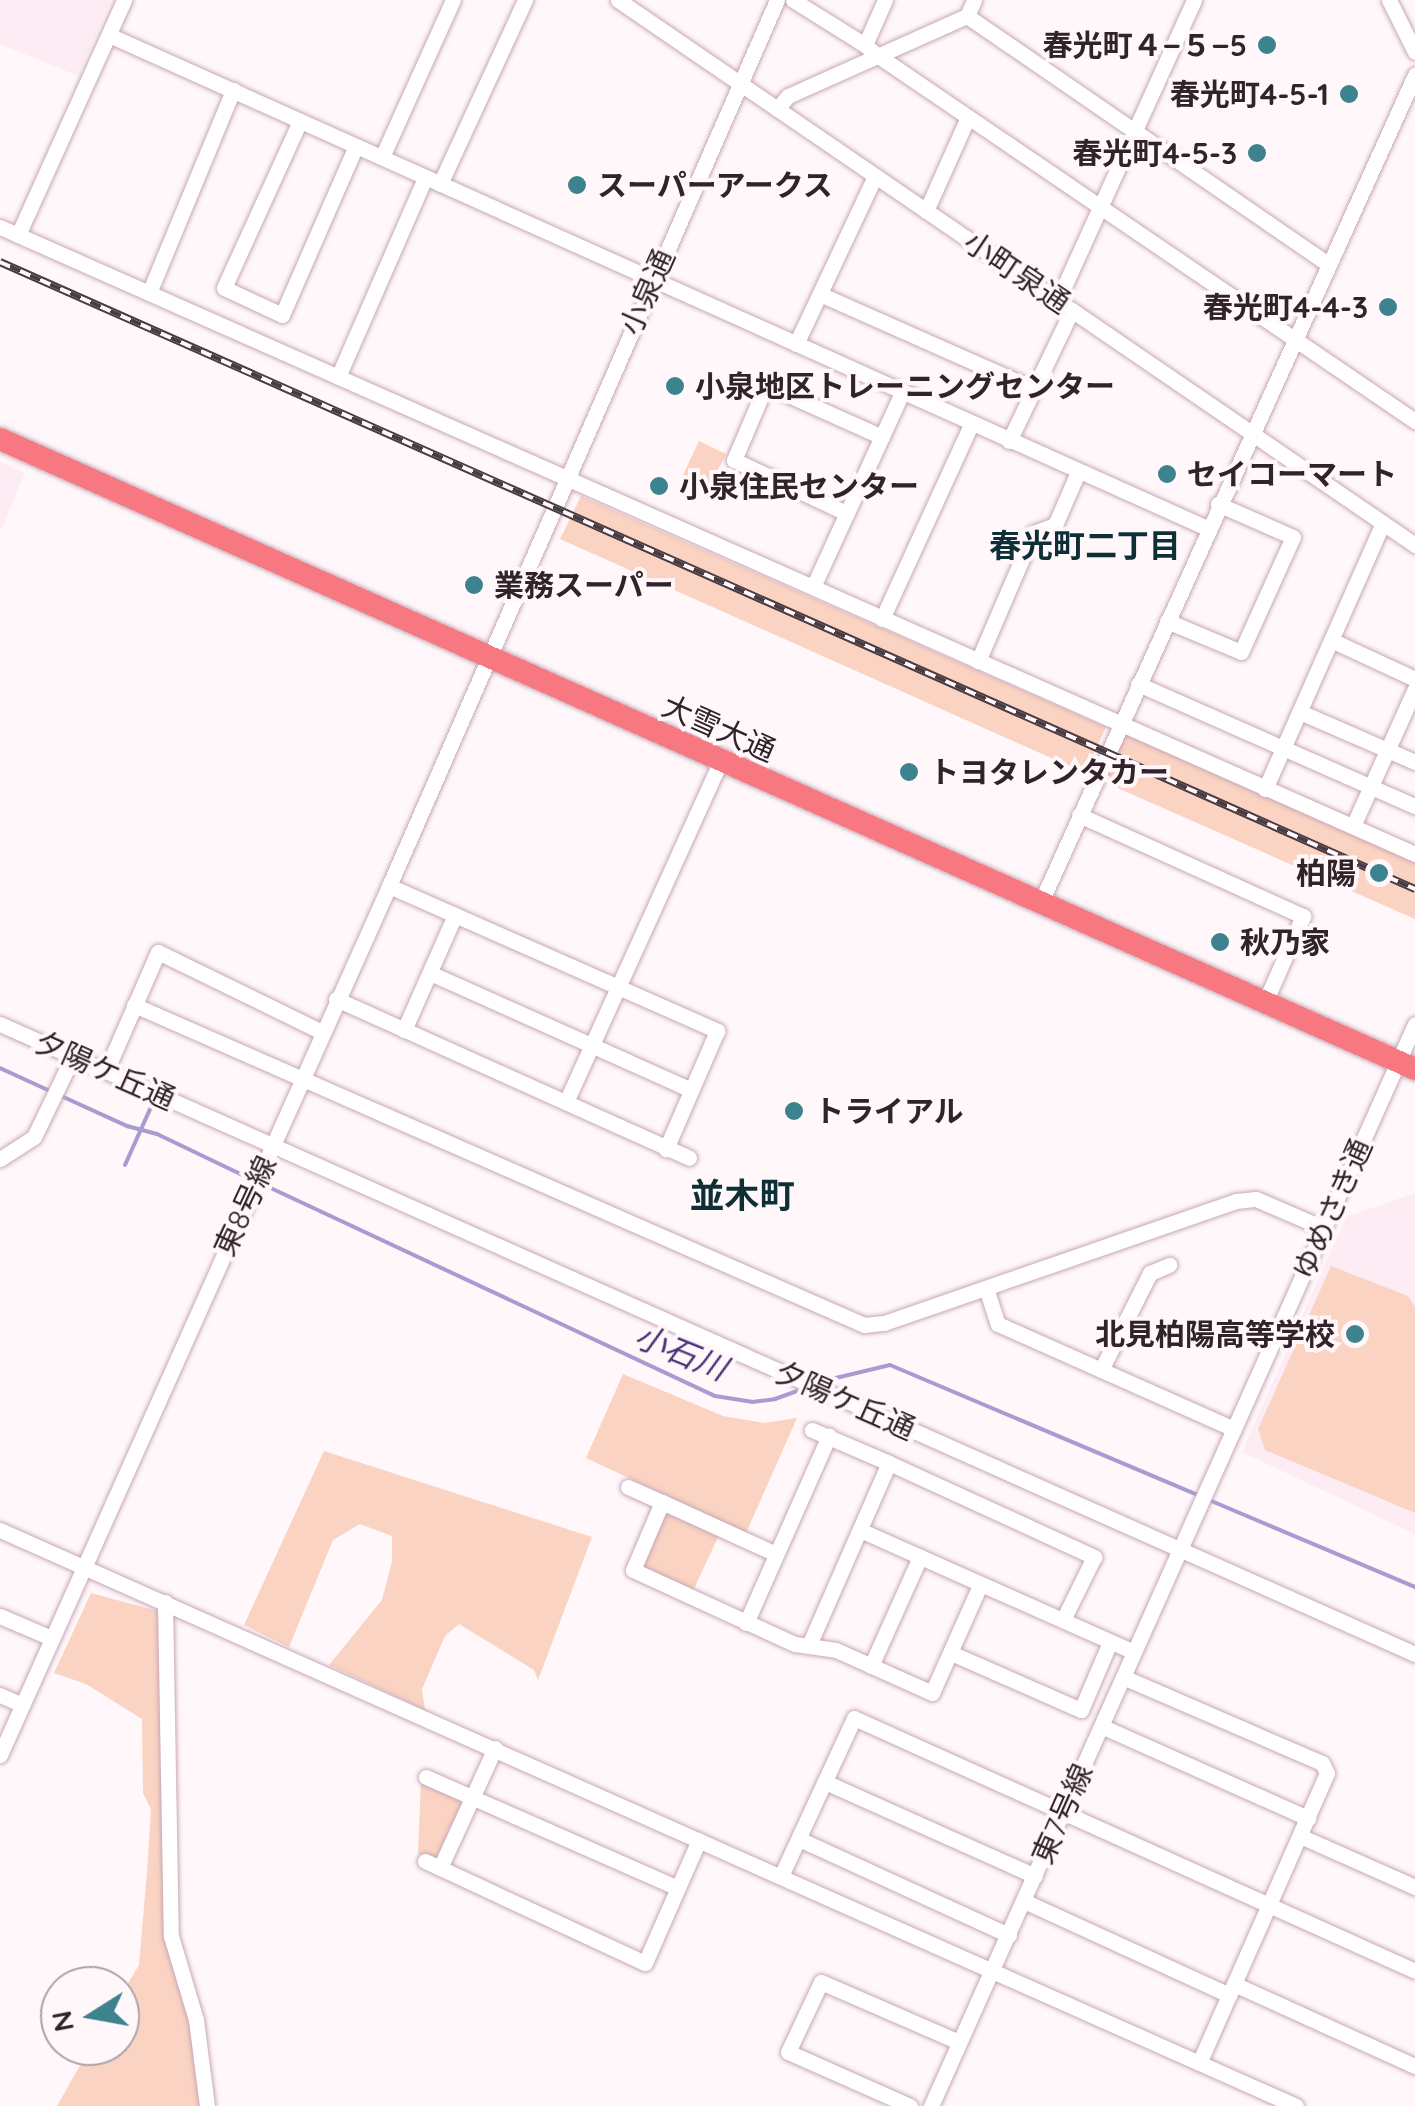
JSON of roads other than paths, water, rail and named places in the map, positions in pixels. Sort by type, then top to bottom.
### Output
[{"type":"highway","name":"大雪大通","points":[[0,439],[1407,1065]]},
{"type":"street","points":[[18,236],[124,0]]},
{"type":"street","points":[[382,157],[453,0]]},
{"type":"street","points":[[338,378],[432,181],[525,0]]},
{"type":"street","name":"小町泉通","points":[[618,0],[1415,545]]},
{"type":"street","name":"小泉通","points":[[488,656],[777,0]]},
{"type":"street","points":[[793,0],[1415,421]]},
{"type":"street","points":[[871,50],[885,0]]},
{"type":"street","points":[[1009,441],[1065,305],[1099,208],[1194,0]]},
{"type":"street","points":[[1390,0],[1415,52]]},
{"type":"street","points":[[778,109],[788,96],[871,50],[971,8],[1327,264]]},
{"type":"street","points":[[108,35],[653,278],[971,426],[1207,528]]},
{"type":"street","points":[[1041,902],[1415,75]]},
{"type":"street","points":[[149,293],[233,90]]},
{"type":"street","points":[[926,210],[968,118]]},
{"type":"street","points":[[300,121],[224,288],[282,315],[356,146]]},
{"type":"street","points":[[796,344],[875,176]]},
{"type":"street","points":[[0,227],[1415,854]]},
{"type":"street","points":[[822,295],[1032,388]]},
{"type":"street","points":[[846,513],[734,460],[766,385],[882,437]]},
{"type":"street","points":[[813,587],[902,393]]},
{"type":"street","points":[[882,619],[971,426]]},
{"type":"street","points":[[978,661],[1034,533],[1055,524],[1078,472]]},
{"type":"street","points":[[1167,621],[1241,652],[1293,537],[1218,504]]},
{"type":"street","points":[[1266,789],[1383,523]]},
{"type":"street","points":[[1332,640],[1415,679]]},
{"type":"street","name":"東8号線","points":[[0,1755],[488,656]]},
{"type":"street","points":[[1138,684],[1415,806]]},
{"type":"street","points":[[1353,826],[1415,689]]},
{"type":"street","points":[[1300,712],[1415,762]]},
{"type":"street","points":[[566,1102],[720,762]]},
{"type":"street","points":[[1079,815],[1303,916],[1265,1002]]},
{"type":"street","points":[[389,886],[717,1031],[666,1149]]},
{"type":"street","points":[[404,1030],[455,915]]},
{"type":"street","points":[[106,1071],[158,952],[320,1031]]},
{"type":"street","points":[[430,973],[690,1090]]},
{"type":"street","points":[[336,999],[689,1158]]},
{"type":"street","points":[[134,1005],[848,1321],[884,1323],[1236,1201],[1256,1199],[1322,1228]]},
{"type":"street","name":"夕陽ケ丘通","points":[[0,1024],[1415,1654]]},
{"type":"street","name":"ゆめさき通","points":[[1194,1522],[1322,1228],[1407,1065],[1415,1024]]},
{"type":"street","points":[[0,1159],[34,1137],[72,1056]]},
{"type":"street","points":[[1101,1370],[1150,1273],[1168,1265]]},
{"type":"street","points":[[986,1288],[998,1324],[1234,1429]]},
{"type":"street","points":[[812,1430],[1094,1557],[1063,1620]]},
{"type":"street","points":[[746,1623],[829,1436]]},
{"type":"street","points":[[808,1645],[889,1463]]},
{"type":"street","points":[[628,1486],[776,1554]]},
{"type":"street","points":[[662,1502],[633,1570],[746,1623],[808,1645],[836,1650],[932,1694],[980,1585]]},
{"type":"street","name":"東7号線","points":[[930,2106],[1194,1522]]},
{"type":"street","points":[[0,1530],[1296,2106]]},
{"type":"street","points":[[860,1530],[1134,1652]]},
{"type":"street","points":[[871,1666],[920,1558]]},
{"type":"street","points":[[166,1602],[172,1936],[196,2020],[206,2106]]},
{"type":"street","points":[[0,1616],[51,1638]]},
{"type":"street","points":[[951,1653],[1081,1710],[1110,1642]]},
{"type":"street","points":[[1123,1677],[1322,1762],[1328,1772],[1199,2063]]},
{"type":"street","points":[[0,1695],[22,1705]]},
{"type":"street","points":[[781,1876],[854,1718],[1415,1970]]},
{"type":"street","points":[[1102,1726],[1308,1818]]},
{"type":"street","points":[[494,1748],[472,1797],[433,1864],[646,1962],[700,1840]]},
{"type":"street","points":[[426,1777],[678,1888]]},
{"type":"street","points":[[825,1782],[1035,1876]]},
{"type":"street","points":[[1300,1836],[1415,1887]]},
{"type":"street","points":[[798,1839],[1009,1935]]},
{"type":"street","points":[[1024,1901],[1415,2066]]},
{"type":"street","points":[[910,2106],[788,2052],[821,1982],[959,2042]]},
{"type":"waterway","name":"小石川","points":[[0,1068],[50,1091]]},
{"type":"waterway","name":"小石川","points":[[59,1095],[127,1126],[157,1134],[251,1179]]},
{"type":"waterway","points":[[125,1165],[150,1109]]},
{"type":"waterway","name":"小石川","points":[[260,1183],[715,1396],[752,1402],[805,1388]]},
{"type":"waterway","name":"小石川","points":[[819,1382],[890,1365],[1200,1496]]},
{"type":"waterway","name":"小石川","points":[[1209,1500],[1415,1587]]},
{"type":"railway","points":[[0,262],[1415,889]]},
{"type":"place","name":"春光町４−５−5","points":[[1267,45]]},
{"type":"place","name":"春光町4-5-1","points":[[1349,94]]},
{"type":"place","name":"春光町4-5-3","points":[[1257,153]]},
{"type":"place","name":"スーパーアークス","points":[[577,185]]},
{"type":"place","name":"春光町4-4-3","points":[[1388,307]]},
{"type":"place","name":"小泉地区トレーニングセンター","points":[[675,386]]},
{"type":"place","name":"セイコーマート","points":[[1167,474]]},
{"type":"place","name":"小泉住民センター","points":[[659,486]]},
{"type":"place","name":"業務スーパー","points":[[474,585]]},
{"type":"place","name":"トヨタレンタカー","points":[[909,772]]},
{"type":"place","name":"柏陽","points":[[1379,873]]},
{"type":"place","name":"秋乃家","points":[[1220,942]]},
{"type":"place","name":"トライアル","points":[[794,1111]]},
{"type":"place","name":"北見柏陽高等学校","points":[[1355,1334]]},
{"type":"district","name":"春光町二丁目","points":[[1085,545]]},
{"type":"district","name":"並木町","points":[[742,1195]]}]
